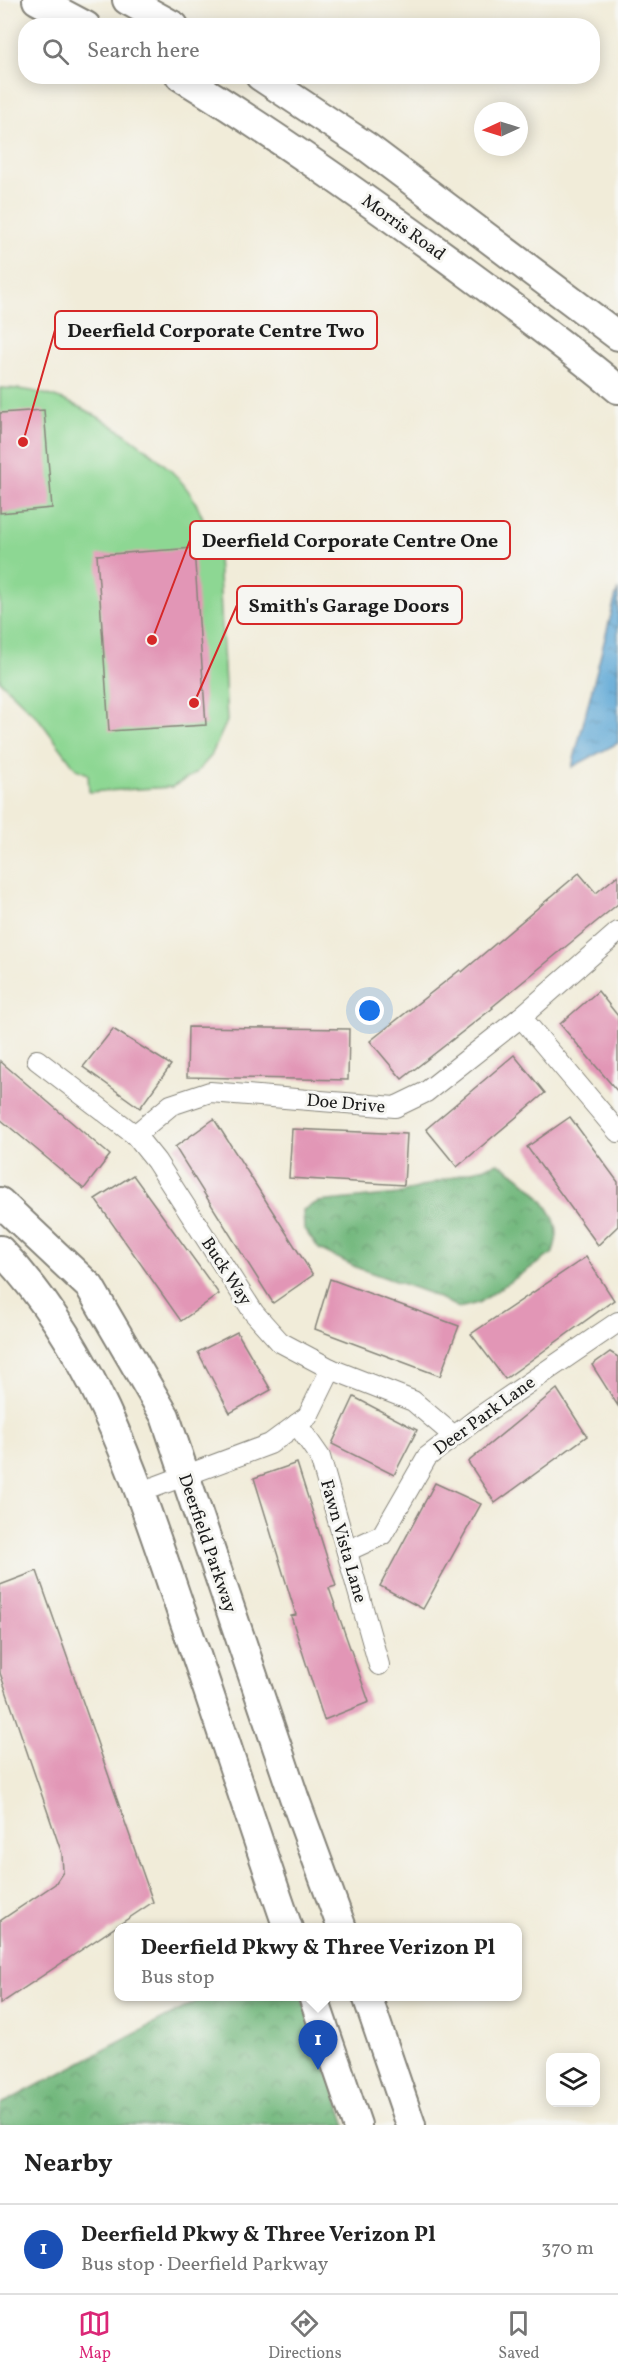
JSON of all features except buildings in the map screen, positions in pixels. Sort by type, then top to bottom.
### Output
[{"type":"main road","points":[[37,0],[71,18]]},
{"type":"main road","points":[[127,0],[160,18]]},
{"type":"main road","name":"Morris Road","points":[[193,84],[337,178],[480,282],[618,389]]},
{"type":"main road","points":[[272,84],[367,147],[618,336]]},
{"type":"main road","name":"Deerfield Parkway","points":[[0,1202],[90,1287],[165,1416],[294,1797],[340,1923]]},
{"type":"main road","points":[[0,1250],[39,1294],[106,1406],[141,1492],[286,1923]]},
{"type":"main road","points":[[315,2001],[357,2125]]},
{"type":"main road","points":[[369,2001],[411,2125]]},
{"type":"street","name":"Doe Drive","points":[[135,1135],[171,1105],[210,1092],[395,1107],[426,1092],[521,1017],[618,932]]},
{"type":"street","points":[[521,1017],[618,1132]]},
{"type":"street","name":"Buck Way","points":[[37,1060],[135,1135],[156,1161],[254,1313],[280,1342],[331,1369],[413,1401],[454,1436]]},
{"type":"street","name":"Deer Park Lane","points":[[347,1551],[382,1535],[427,1457],[618,1322]]},
{"type":"street","points":[[141,1492],[270,1444],[308,1416],[331,1369]]},
{"type":"street","name":"Fawn Vista Lane","points":[[297,1424],[320,1457],[379,1665]]},
{"type":"green space","points":[[0,388],[32,391],[55,397],[97,416],[116,428],[169,469],[193,498],[204,519],[218,557],[227,721],[211,756],[195,774],[172,787],[89,792],[88,774],[76,769],[39,719],[0,681]]},
{"type":"green space","points":[[498,1163],[536,1193],[551,1213],[557,1236],[553,1253],[478,1303],[459,1308],[429,1293],[358,1268],[319,1249],[304,1229],[303,1210],[318,1202],[398,1194]]},
{"type":"green space","points":[[197,2001],[303,2001],[346,2125],[0,2125],[0,2105]]},
{"type":"water","points":[[618,589],[618,743],[572,767],[616,595]]},
{"type":"place","name":"Deerfield Corporate Centre Two","points":[[23,442]]},
{"type":"place","name":"Deerfield Corporate Centre One","points":[[152,640]]},
{"type":"place","name":"Smith's Garage Doors","points":[[194,703]]},
{"type":"place","name":"Deerfield Pkwy & Three Verizon Pl","points":[[318,2070]]}]
